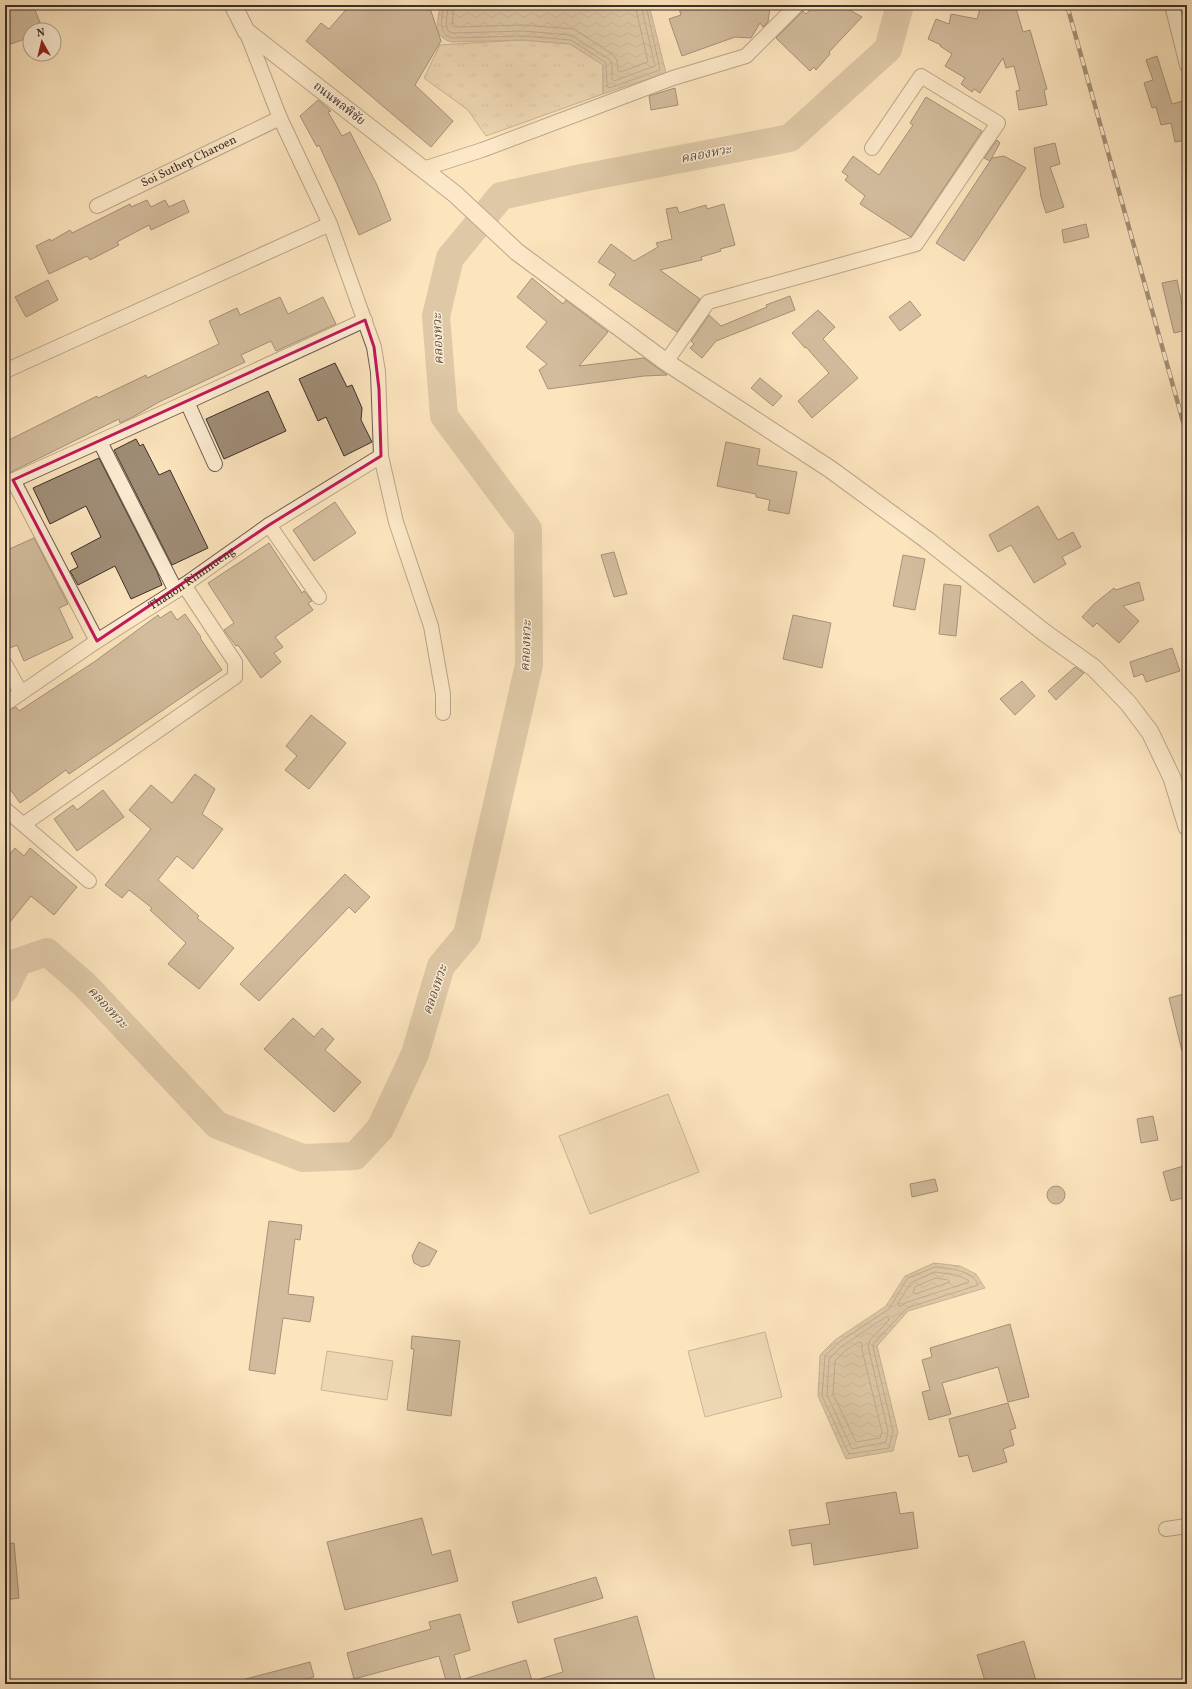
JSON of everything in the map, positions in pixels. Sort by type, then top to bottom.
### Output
[{"type":"street","name":"ถนนพลพิชัย","points":[[233,5],[246,31],[455,194],[517,252],[666,362],[830,469],[927,540],[1045,633],[1094,668],[1128,703],[1150,732],[1172,778],[1187,827]]},
{"type":"street","points":[[423,169],[482,150],[673,78],[746,56],[797,5]]},
{"type":"street","points":[[1172,5],[1187,66]]},
{"type":"street","points":[[246,31],[280,118],[330,224],[374,347],[378,372],[381,456],[396,522],[431,626],[443,694],[443,713]]},
{"type":"street","points":[[666,362],[708,302],[916,244],[998,123],[921,76],[872,148]]},
{"type":"street","name":"Soi Suthep Charoen","points":[[97,206],[280,118]]},
{"type":"street","points":[[5,371],[330,224]]},
{"type":"street","points":[[97,641],[9,482],[100,442],[365,320]]},
{"type":"street","points":[[187,402],[215,464]]},
{"type":"street","points":[[24,824],[235,677],[235,662],[180,588],[100,442]]},
{"type":"street","name":"Thanon Rimmueng","points":[[5,704],[97,641],[180,588],[269,525],[381,456]]},
{"type":"street","points":[[269,525],[319,597]]},
{"type":"street","points":[[5,664],[21,694]]},
{"type":"street","points":[[5,809],[89,881]]},
{"type":"street","points":[[1166,1530],[1187,1526]]},
{"type":"highlighted area","points":[[365,320],[374,347],[379,389],[381,456],[269,525],[97,641],[13,480]]},
{"type":"green space","points":[[522,40],[570,44],[603,65],[603,94],[486,136],[468,110],[424,78],[440,45]]},
{"type":"green space","points":[[668,1094],[699,1172],[590,1214],[559,1136]]},
{"type":"green space","points":[[765,1332],[782,1397],[705,1417],[688,1351]]},
{"type":"green space","points":[[327,1351],[393,1361],[387,1400],[321,1390]]},
{"type":"water","points":[[440,5],[649,5],[666,73],[603,94],[603,65],[570,44],[522,40],[452,42],[446,40],[439,32],[438,22]]},
{"type":"water","points":[[934,1263],[960,1266],[976,1274],[985,1288],[908,1311],[877,1346],[898,1432],[893,1451],[846,1459],[818,1396],[820,1355],[835,1340],[886,1306],[905,1276]]},
{"type":"building","points":[[5,5],[33,5],[40,22],[22,22],[22,40],[11,44],[5,30]]},
{"type":"building","points":[[350,5],[429,5],[441,41],[415,85],[453,121],[431,147],[306,41],[321,23],[329,29]]},
{"type":"building","points":[[678,5],[753,5],[770,7],[768,22],[763,27],[760,23],[751,38],[735,37],[682,56],[669,19],[681,15]]},
{"type":"building","points":[[815,5],[841,5],[862,17],[829,52],[830,54],[816,70],[814,67],[810,71],[776,38],[803,11],[806,14]]},
{"type":"building","points":[[981,5],[1015,5],[1023,32],[1030,30],[1047,89],[1044,90],[1047,105],[1019,110],[1016,91],[1020,90],[1014,66],[1006,68],[1003,58],[980,93],[974,89],[972,92],[961,84],[965,78],[945,66],[952,54],[940,46],[941,45],[928,39],[936,19],[949,24],[951,14],[977,19]]},
{"type":"building","points":[[1157,56],[1172,104],[1183,101],[1187,118],[1185,120],[1187,140],[1175,142],[1171,123],[1161,125],[1156,107],[1152,108],[1144,83],[1153,80],[1146,60]]},
{"type":"building","points":[[675,88],[678,105],[651,110],[649,96]]},
{"type":"building","points":[[926,97],[982,131],[911,237],[860,204],[865,196],[845,180],[848,176],[842,172],[853,156],[879,175],[913,125],[910,123]]},
{"type":"building","points":[[318,100],[331,111],[328,112],[342,136],[350,132],[377,185],[391,220],[359,235],[319,145],[317,147],[300,116]]},
{"type":"building","points":[[997,140],[1000,143],[990,161],[984,158]]},
{"type":"building","points":[[1055,143],[1060,164],[1050,167],[1064,207],[1046,213],[1041,197],[1034,148]]},
{"type":"building","points":[[1004,156],[1026,168],[964,261],[936,243],[992,158]]},
{"type":"building","points":[[147,200],[151,207],[165,200],[169,207],[184,200],[189,212],[151,230],[149,225],[117,242],[119,245],[90,260],[87,256],[49,274],[36,246],[50,239],[51,241],[70,230],[72,233],[130,204],[131,207]]},
{"type":"building","points":[[724,204],[735,245],[720,249],[721,251],[701,257],[702,260],[660,270],[700,299],[677,332],[609,285],[616,274],[598,262],[611,244],[634,261],[658,247],[656,243],[672,239],[666,209],[677,207],[679,213],[706,205],[707,209]]},
{"type":"building","points":[[1086,224],[1089,237],[1064,243],[1062,230]]},
{"type":"building","points":[[532,278],[563,304],[566,300],[608,332],[579,366],[644,358],[667,375],[644,376],[548,389],[539,370],[547,364],[526,347],[547,322],[517,297]]},
{"type":"building","points":[[48,280],[58,300],[26,317],[15,297]]},
{"type":"building","points":[[1177,280],[1185,318],[1187,318],[1187,330],[1174,333],[1162,283]]},
{"type":"building","points":[[790,296],[795,310],[716,341],[702,358],[690,348],[694,344],[691,341],[709,315],[721,326],[767,307],[766,305]]},
{"type":"building","points":[[280,297],[288,314],[323,297],[336,324],[276,351],[271,341],[241,355],[245,362],[159,402],[120,423],[119,419],[5,475],[5,442],[97,396],[98,398],[146,375],[147,378],[219,344],[209,321],[237,308],[240,315]]},
{"type":"building","points":[[910,301],[921,315],[900,331],[889,317]]},
{"type":"building","points":[[818,310],[835,327],[823,339],[858,378],[812,418],[798,401],[829,373],[792,333]]},
{"type":"building","points":[[335,363],[347,387],[352,385],[362,408],[361,420],[372,442],[344,456],[326,417],[318,421],[299,379]]},
{"type":"building","points":[[760,378],[782,396],[773,406],[751,388]]},
{"type":"building","points":[[268,391],[286,431],[224,459],[206,419]]},
{"type":"building","points":[[136,439],[140,446],[143,444],[159,475],[170,470],[208,548],[172,565],[114,450]]},
{"type":"building","points":[[726,442],[760,449],[757,465],[797,472],[789,514],[768,510],[770,500],[756,497],[756,494],[717,486]]},
{"type":"building","points":[[99,458],[157,572],[162,585],[131,599],[115,566],[78,585],[70,571],[78,567],[71,553],[101,537],[86,506],[50,524],[33,488]]},
{"type":"building","points":[[335,502],[356,533],[314,561],[293,530]]},
{"type":"building","points":[[1038,506],[1058,540],[1073,532],[1081,547],[1062,557],[1066,564],[1034,583],[1011,545],[998,552],[989,535]]},
{"type":"building","points":[[34,538],[68,604],[59,608],[73,638],[24,661],[17,645],[8,649],[5,642],[5,551]]},
{"type":"building","points":[[269,543],[302,593],[304,591],[312,601],[308,603],[313,610],[275,637],[283,647],[274,653],[281,662],[261,678],[238,645],[236,646],[224,630],[234,623],[208,583]]},
{"type":"building","points":[[614,552],[627,594],[614,597],[601,555]]},
{"type":"building","points":[[903,555],[925,559],[915,610],[893,606]]},
{"type":"building","points":[[1139,582],[1144,600],[1123,606],[1139,621],[1119,643],[1097,623],[1093,627],[1082,617],[1094,604],[1114,588],[1116,590]]},
{"type":"building","points":[[944,584],[961,586],[956,636],[939,634]]},
{"type":"building","points":[[171,611],[177,620],[185,614],[222,670],[69,774],[66,770],[20,803],[5,782],[5,712],[16,707],[19,711],[94,662],[158,615],[160,618]]},
{"type":"building","points":[[793,615],[831,623],[822,668],[783,659]]},
{"type":"building","points":[[1172,648],[1180,671],[1146,682],[1143,674],[1134,677],[1130,662]]},
{"type":"building","points":[[1075,667],[1084,673],[1056,700],[1048,691]]},
{"type":"building","points":[[1022,681],[1035,696],[1015,715],[1000,699]]},
{"type":"building","points":[[311,715],[346,743],[309,789],[285,770],[297,756],[286,746]]},
{"type":"building","points":[[195,774],[215,789],[202,814],[223,829],[193,869],[177,856],[158,880],[199,916],[197,918],[234,948],[199,989],[168,964],[186,943],[150,910],[152,908],[129,890],[122,898],[105,885],[151,829],[129,810],[151,785],[172,803]]},
{"type":"building","points":[[103,790],[124,817],[77,851],[54,819],[73,805],[77,810]]},
{"type":"building","points":[[15,848],[24,856],[30,848],[77,887],[54,915],[31,896],[5,928],[5,860]]},
{"type":"building","points":[[345,874],[370,897],[355,913],[349,907],[259,1001],[240,984]]},
{"type":"building","points":[[1187,993],[1187,1050],[1182,1051],[1169,998]]},
{"type":"building","points":[[293,1018],[314,1037],[322,1028],[334,1039],[325,1050],[361,1082],[334,1112],[264,1049]]},
{"type":"building","points":[[1153,1116],[1158,1140],[1141,1143],[1137,1119]]},
{"type":"building","points":[[1187,1165],[1187,1197],[1171,1201],[1163,1172]]},
{"type":"building","points":[[935,1179],[938,1191],[912,1197],[910,1184]]},
{"type":"building","points":[[1056,1186],[1062,1189],[1065,1195],[1062,1201],[1056,1204],[1050,1201],[1047,1195],[1050,1189]]},
{"type":"building","points":[[269,1221],[302,1225],[300,1240],[295,1239],[288,1294],[314,1297],[310,1322],[283,1318],[275,1374],[249,1370]]},
{"type":"building","points":[[419,1242],[437,1251],[429,1265],[422,1267],[414,1263],[412,1256]]},
{"type":"building","points":[[1010,1324],[1029,1397],[1008,1402],[998,1367],[942,1383],[951,1414],[929,1420],[922,1392],[930,1390],[922,1360],[932,1357],[930,1348]]},
{"type":"building","points":[[412,1336],[460,1341],[451,1416],[407,1410],[414,1349],[411,1349]]},
{"type":"building","points":[[1008,1403],[1016,1428],[1010,1430],[1014,1445],[1003,1449],[1007,1462],[973,1472],[968,1455],[959,1457],[949,1419]]},
{"type":"building","points":[[896,1492],[900,1514],[913,1512],[918,1548],[814,1565],[811,1543],[792,1546],[789,1530],[830,1524],[826,1503]]},
{"type":"building","points":[[422,1518],[432,1555],[450,1550],[458,1581],[345,1610],[327,1542]]},
{"type":"building","points":[[14,1543],[19,1598],[5,1600],[5,1544]]},
{"type":"building","points":[[596,1577],[603,1598],[518,1623],[512,1602]]},
{"type":"building","points":[[460,1614],[470,1650],[454,1655],[461,1680],[526,1660],[533,1684],[447,1684],[439,1656],[354,1679],[347,1653],[431,1629],[429,1622]]},
{"type":"building","points":[[637,1616],[656,1684],[534,1684],[533,1681],[563,1672],[554,1639]]},
{"type":"building","points":[[1024,1641],[1037,1684],[986,1684],[977,1655]]},
{"type":"building","points":[[310,1662],[314,1677],[286,1684],[242,1684],[242,1680]]},
{"type":"waterway","name":"คลองหวะ","points":[[5,989],[18,962],[47,952],[85,985],[217,1125],[303,1158],[355,1156],[380,1129],[415,1054],[441,966],[467,935],[529,665],[528,529],[444,416],[436,316],[450,258],[501,196],[582,178],[790,138],[888,49],[900,5]]},
{"type":"railway","points":[[1067,5],[1187,436]]}]
